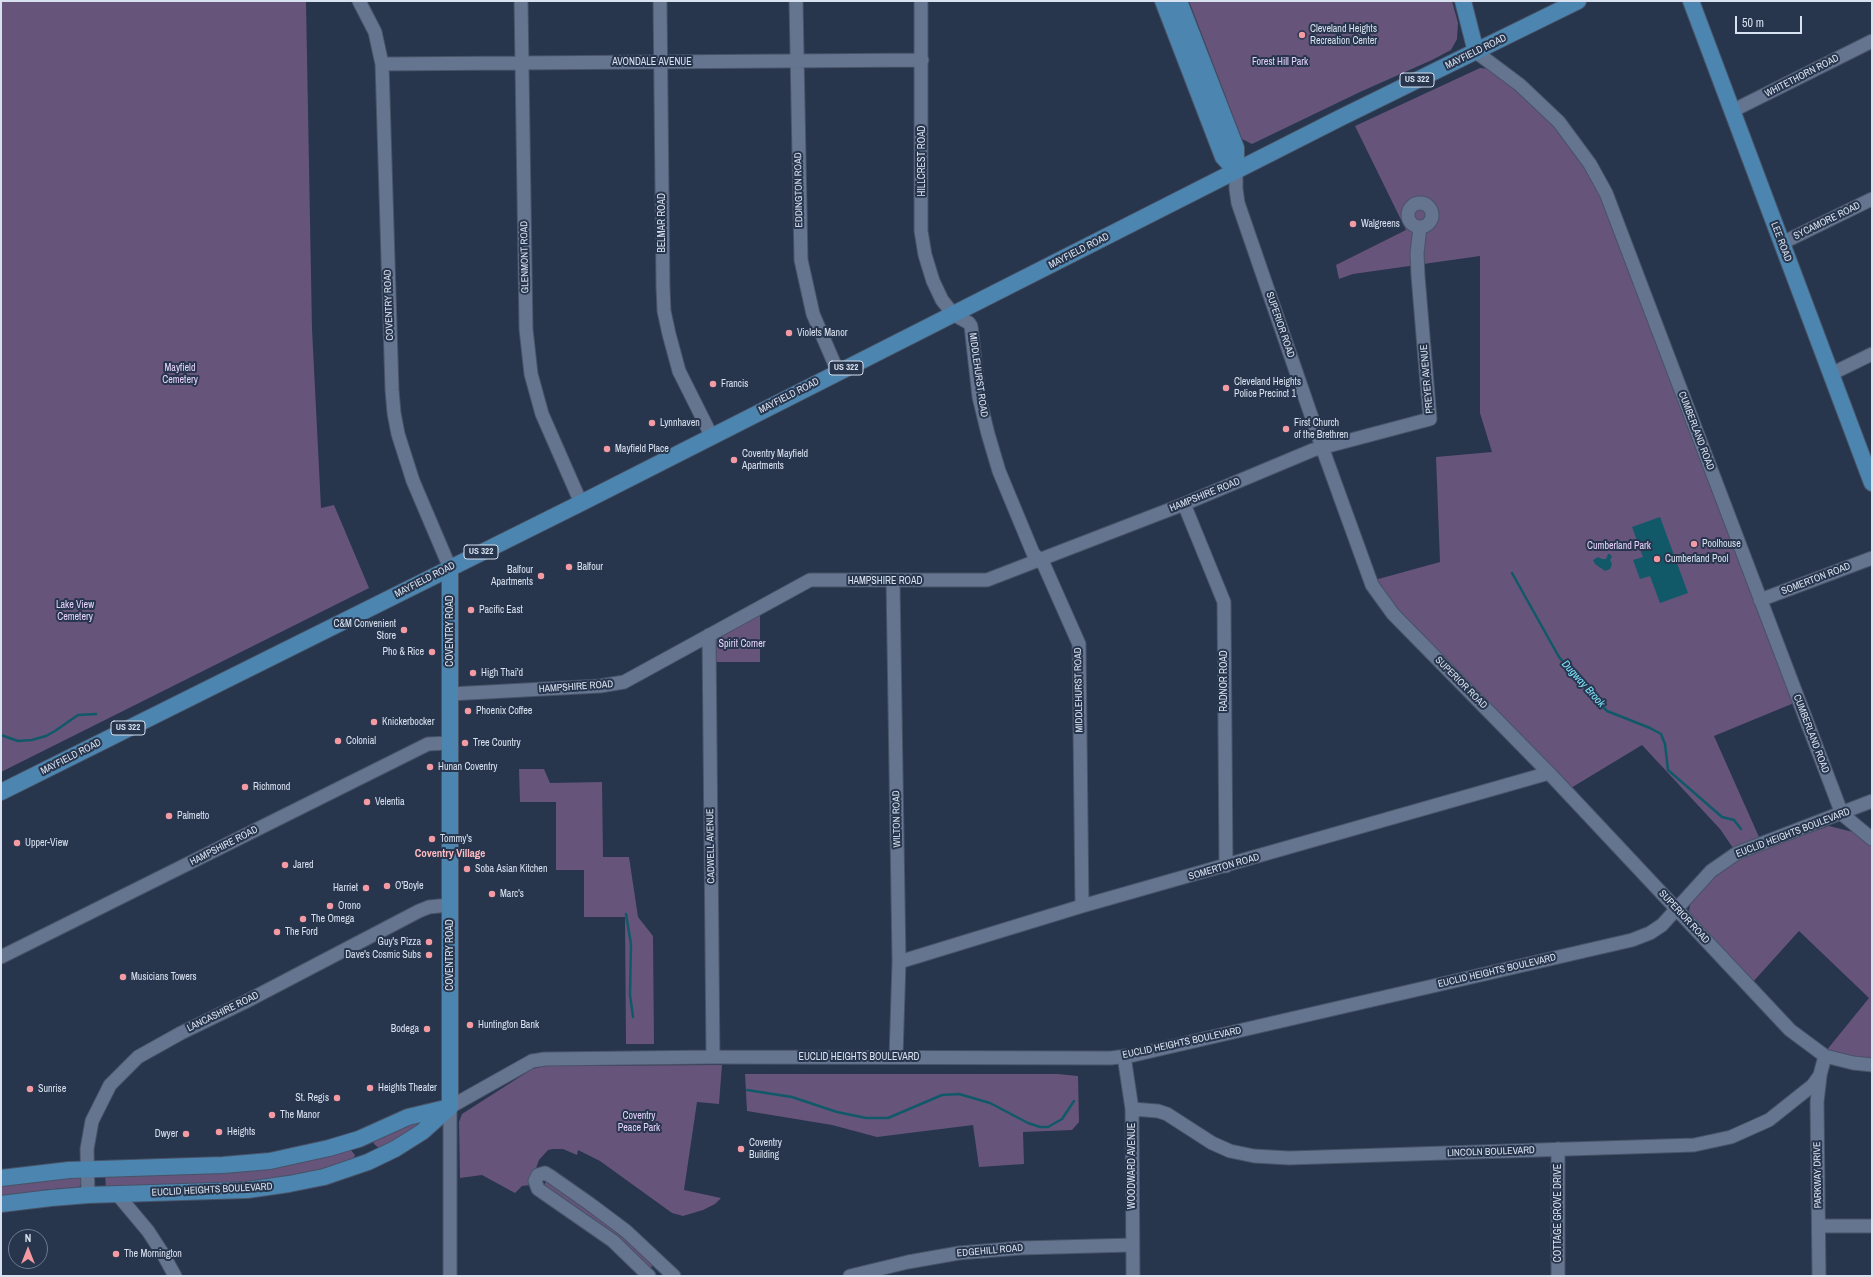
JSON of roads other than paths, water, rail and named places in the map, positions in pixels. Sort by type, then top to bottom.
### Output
[{"type":"main road","points":[[1162,1],[1180,23],[1208,95],[1224,157],[1236,171]]},
{"type":"main road","points":[[1179,1],[1180,23]]},
{"type":"main road","points":[[1463,1],[1476,52]]},
{"type":"main road","name":"MAYFIELD ROAD","points":[[1,792],[581,503],[711,435],[1340,118],[1578,1]]},
{"type":"main road","name":"LEE ROAD","points":[[1691,1],[1872,483]]},
{"type":"main road","name":"COVENTRY ROAD","points":[[450,568],[450,1107]]},
{"type":"main road","name":"EUCLID HEIGHTS BOULEVARD","points":[[1,1178],[88,1169],[230,1164],[294,1156],[359,1139],[408,1116],[450,1107]]},
{"type":"main road","name":"EUCLID HEIGHTS BOULEVARD","points":[[1,1204],[88,1195],[247,1190],[324,1177],[368,1162],[395,1149],[422,1132],[450,1107]]},
{"type":"street","name":"COVENTRY ROAD","points":[[359,1],[375,32],[382,64],[392,390],[394,413],[398,434],[413,481],[450,568]]},
{"type":"street","name":"GLENMONT ROAD","points":[[521,1],[526,329],[531,374],[542,414],[581,503]]},
{"type":"street","name":"BELMAR ROAD","points":[[660,1],[664,311],[668,334],[679,371],[711,435]]},
{"type":"street","name":"EDDINGTON ROAD","points":[[796,1],[799,240],[801,260],[813,314],[838,372]]},
{"type":"street","name":"HILLCREST ROAD","points":[[921,1],[921,231],[933,281],[942,300],[953,314]]},
{"type":"street","name":"WHITETHORN ROAD","points":[[1732,111],[1872,41]]},
{"type":"street","name":"CUMBERLAND ROAD","points":[[1476,52],[1520,86],[1559,122],[1590,164],[1606,193],[1842,814],[1872,839]]},
{"type":"street","name":"AVONDALE AVENUE","points":[[382,64],[922,60]]},
{"type":"street","name":"SUPERIOR ROAD","points":[[1236,171],[1238,203],[1322,447],[1372,585],[1393,614],[1549,773],[1790,1030],[1825,1056],[1853,1063],[1872,1065]]},
{"type":"street","name":"SYCAMORE ROAD","points":[[1782,243],[1872,199]]},
{"type":"street","name":"PREYER AVENUE","points":[[1322,447],[1430,419],[1418,276],[1417,253],[1420,227]]},
{"type":"street","name":"MIDDLEHURST ROAD","points":[[953,314],[969,323],[973,329],[979,397],[988,434],[1009,497],[1033,553],[1044,565],[1079,644],[1082,906]]},
{"type":"street","points":[[1831,374],[1872,354]]},
{"type":"street","name":"HAMPSHIRE ROAD","points":[[450,694],[613,685],[624,682],[810,580],[987,580],[1184,504],[1322,447]]},
{"type":"street","name":"RADNOR ROAD","points":[[1184,504],[1224,602],[1226,866]]},
{"type":"street","name":"SOMERTON ROAD","points":[[1760,600],[1872,558]]},
{"type":"street","name":"WILTON ROAD","points":[[893,581],[899,962],[896,1057]]},
{"type":"street","name":"CADWELL AVENUE","points":[[709,635],[713,1057]]},
{"type":"street","name":"HAMPSHIRE ROAD","points":[[1,957],[428,744],[450,743]]},
{"type":"street","name":"SOMERTON ROAD","points":[[899,962],[1082,906],[1549,773]]},
{"type":"street","name":"EUCLID HEIGHTS BOULEVARD","points":[[450,1107],[524,1065],[539,1059],[713,1057],[1111,1058],[1124,1056],[1632,940],[1650,933],[1662,925],[1711,871],[1737,853],[1842,814],[1872,801]]},
{"type":"street","name":"LANCASHIRE ROAD","points":[[88,1195],[88,1143],[92,1121],[104,1095],[117,1078],[138,1057],[168,1040],[419,911],[429,907],[449,905]]},
{"type":"street","name":"WOODWARD AVENUE","points":[[1124,1056],[1132,1109],[1133,1276]]},
{"type":"street","name":"LINCOLN BOULEVARD","points":[[1132,1109],[1158,1111],[1167,1114],[1212,1143],[1230,1150],[1254,1156],[1289,1158],[1694,1145],[1731,1138],[1769,1120],[1806,1092],[1820,1075],[1825,1056]]},
{"type":"street","name":"PARKWAY DRIVE","points":[[1819,1276],[1817,1102],[1820,1075]]},
{"type":"street","name":"COVENTRY ROAD","points":[[450,1107],[450,1276]]},
{"type":"street","name":"COTTAGE GROVE DRIVE","points":[[1558,1150],[1558,1276]]},
{"type":"street","points":[[649,1276],[613,1241],[538,1189],[535,1181],[538,1175],[545,1173],[590,1204],[626,1231],[674,1276]]},
{"type":"street","points":[[117,1194],[148,1231],[164,1254],[175,1276]]},
{"type":"street","points":[[1819,1226],[1872,1226]]},
{"type":"street","name":"EDGEHILL ROAD","points":[[850,1276],[908,1262],[959,1253],[1021,1248],[1132,1245]]},
{"type":"water","name":"Cumberland Pool","points":[[1660,517],[1688,593],[1660,603],[1650,576],[1640,579],[1633,560],[1643,557],[1632,527]]},
{"type":"water","points":[[1608,554],[1612,557],[1610,560],[1612,564],[1610,569],[1605,571],[1595,564],[1593,560],[1598,557],[1606,559]]},
{"type":"waterway","name":"Dugway Brook","points":[[1512,573],[1559,657],[1595,699],[1607,711],[1650,728],[1661,734],[1665,744],[1668,770],[1722,817],[1734,820],[1741,829]]},
{"type":"waterway","points":[[1,735],[18,741],[32,740],[46,736],[78,715],[96,714]]},
{"type":"waterway","points":[[626,914],[631,944],[630,995],[633,1017]]},
{"type":"waterway","points":[[747,1090],[792,1097],[837,1112],[866,1118],[888,1118],[942,1095],[959,1094],[990,1103],[1028,1123],[1040,1127],[1048,1127],[1062,1119],[1074,1101]]},
{"type":"place","name":"Cleveland Heights Recreation Center","points":[[1302,35]]},
{"type":"place","name":"Walgreens","points":[[1353,224]]},
{"type":"place","name":"Violets Manor","points":[[789,333]]},
{"type":"place","name":"Francis","points":[[713,384]]},
{"type":"place","name":"Cleveland Heights Police Precinct 1","points":[[1226,388]]},
{"type":"place","name":"Lynnhaven","points":[[652,423]]},
{"type":"place","name":"First Church of the Brethren","points":[[1286,429]]},
{"type":"place","name":"Mayfield Place","points":[[607,449]]},
{"type":"place","name":"Coventry Mayfield Apartments","points":[[734,460]]},
{"type":"place","name":"Poolhouse","points":[[1694,544]]},
{"type":"place","name":"Cumberland Pool","points":[[1657,559]]},
{"type":"place","name":"Balfour","points":[[569,567]]},
{"type":"place","name":"Balfour Apartments","points":[[541,576]]},
{"type":"place","name":"Pacific East","points":[[471,610]]},
{"type":"place","name":"C&M Convenient Store","points":[[404,630]]},
{"type":"place","name":"Pho & Rice","points":[[432,652]]},
{"type":"place","name":"High Thai'd","points":[[473,673]]},
{"type":"place","name":"Phoenix Coffee","points":[[468,711]]},
{"type":"place","name":"Knickerbocker","points":[[374,722]]},
{"type":"place","name":"Colonial","points":[[338,741]]},
{"type":"place","name":"Tree Country","points":[[465,743]]},
{"type":"place","name":"Hunan Coventry","points":[[430,767]]},
{"type":"place","name":"Richmond","points":[[245,787]]},
{"type":"place","name":"Velentia","points":[[367,802]]},
{"type":"place","name":"Palmetto","points":[[169,816]]},
{"type":"place","name":"Tommy's","points":[[432,839]]},
{"type":"place","name":"Upper-View","points":[[17,843]]},
{"type":"place","name":"Jared","points":[[285,865]]},
{"type":"place","name":"Soba Asian Kitchen","points":[[467,869]]},
{"type":"place","name":"O'Boyle","points":[[387,886]]},
{"type":"place","name":"Harriet","points":[[366,888]]},
{"type":"place","name":"Marc's","points":[[492,894]]},
{"type":"place","name":"Orono","points":[[330,906]]},
{"type":"place","name":"The Omega","points":[[303,919]]},
{"type":"place","name":"The Ford","points":[[277,932]]},
{"type":"place","name":"Guy's Pizza","points":[[429,942]]},
{"type":"place","name":"Dave's Cosmic Subs","points":[[429,955]]},
{"type":"place","name":"Musicians Towers","points":[[123,977]]},
{"type":"place","name":"Huntington Bank","points":[[470,1025]]},
{"type":"place","name":"Bodega","points":[[427,1029]]},
{"type":"place","name":"Heights Theater","points":[[370,1088]]},
{"type":"place","name":"Sunrise","points":[[30,1089]]},
{"type":"place","name":"St. Regis","points":[[337,1098]]},
{"type":"place","name":"The Manor","points":[[272,1115]]},
{"type":"place","name":"Heights","points":[[219,1132]]},
{"type":"place","name":"Dwyer","points":[[186,1134]]},
{"type":"place","name":"Coventry Building","points":[[741,1149]]},
{"type":"place","name":"The Mornington","points":[[116,1254]]},
{"type":"district","name":"Coventry Village","points":[[450,854]]},
{"type":"park label","name":"Forest Hill Park","points":[[1280,62]]},
{"type":"park label","name":"Mayfield Cemetery","points":[[180,374]]},
{"type":"park label","name":"Cumberland Park","points":[[1619,546]]},
{"type":"park label","name":"Lake View Cemetery","points":[[75,610]]},
{"type":"park label","name":"Spirit Corner","points":[[742,644]]},
{"type":"park label","name":"Coventry Peace Park","points":[[639,1122]]}]
